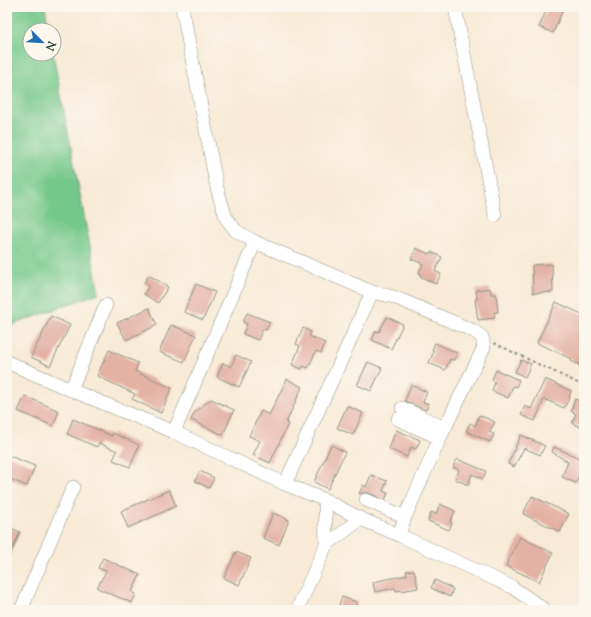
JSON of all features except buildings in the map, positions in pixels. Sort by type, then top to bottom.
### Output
[{"type":"street","points":[[182,7],[217,188],[226,218],[236,231],[255,242],[372,292],[394,296],[416,305],[474,331],[482,337],[484,347],[442,433],[405,517],[399,535]]},
{"type":"street","points":[[455,7],[495,215]]},
{"type":"street","points":[[174,432],[255,242]]},
{"type":"street","points":[[285,484],[372,292]]},
{"type":"street","points":[[71,390],[106,305]]},
{"type":"street","points":[[7,362],[174,432],[285,484],[325,500],[360,519],[399,535],[512,587],[545,610]]},
{"type":"street","points":[[400,414],[442,433]]},
{"type":"street","points":[[21,610],[73,487]]},
{"type":"street","points":[[297,610],[326,545],[325,500]]},
{"type":"street","points":[[366,500],[405,517]]},
{"type":"street","points":[[326,545],[360,519]]},
{"type":"path","points":[[482,337],[584,386]]},
{"type":"green space","points":[[7,7],[45,7],[48,22],[22,22],[22,62],[55,62],[99,293],[7,327]]}]
